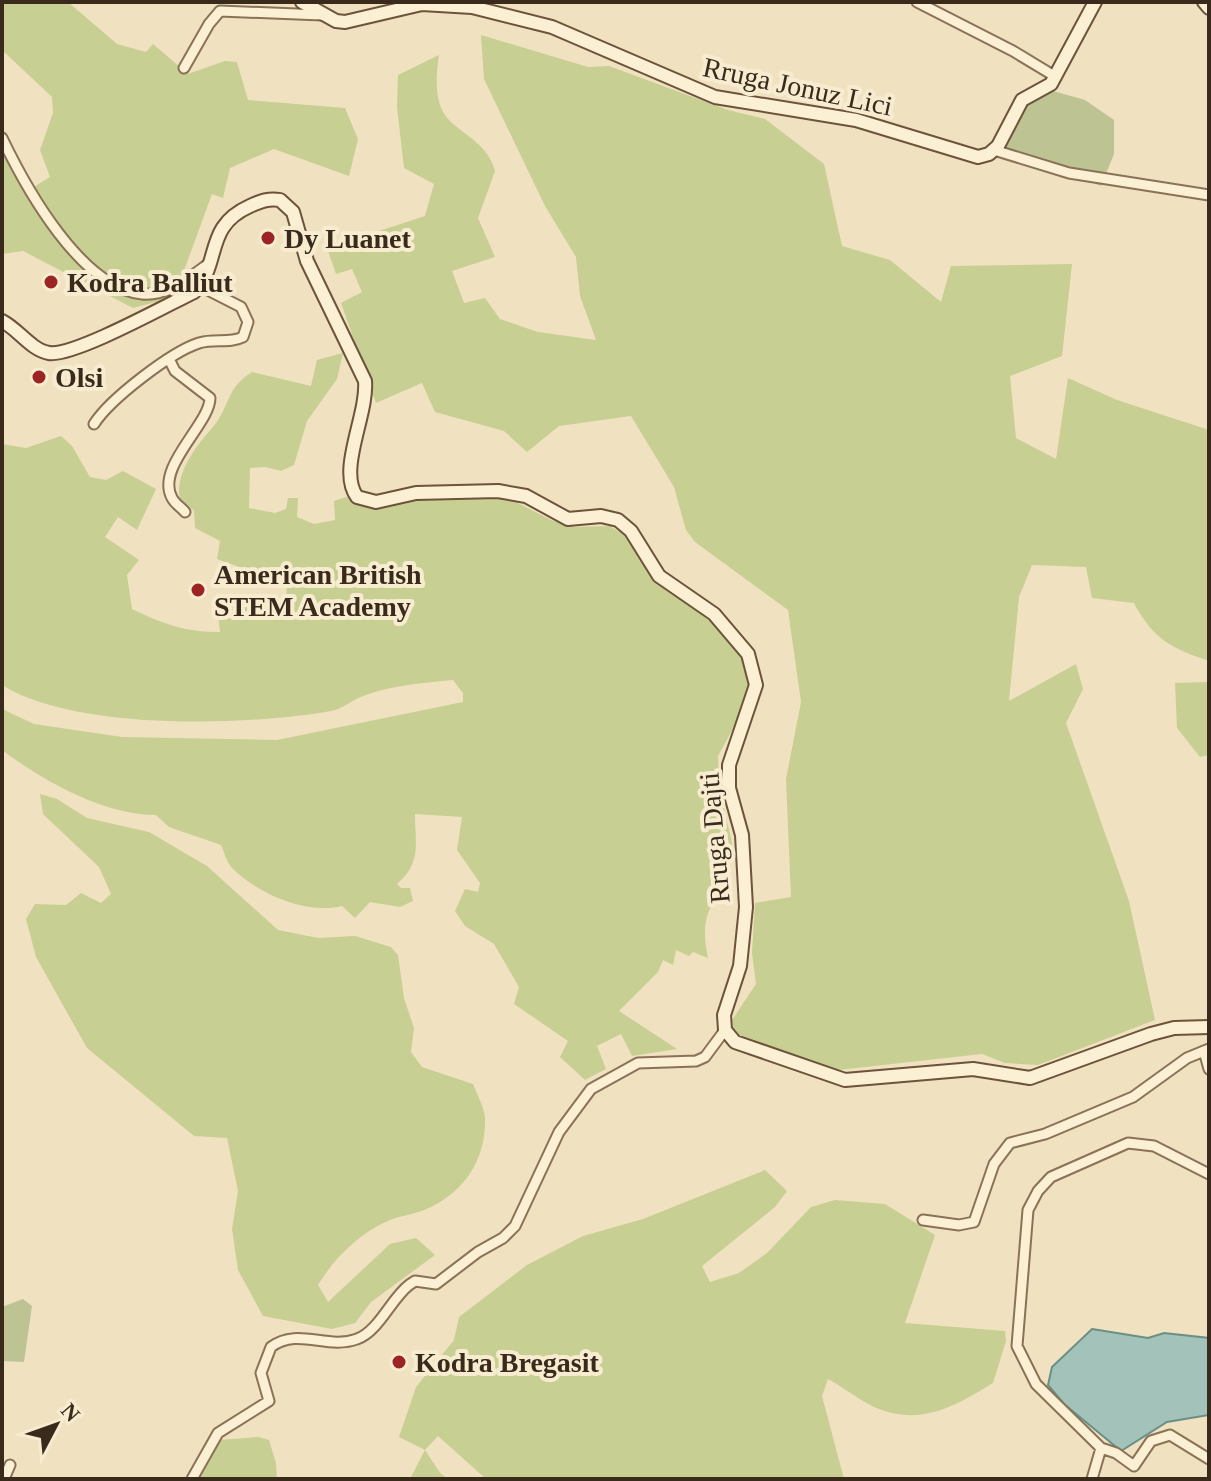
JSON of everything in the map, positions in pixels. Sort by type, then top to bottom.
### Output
[{"type":"main road","points":[[302,2],[325,15]]},
{"type":"main road","points":[[994,150],[1022,100],[1051,84],[1056,77],[1095,2]]},
{"type":"main road","points":[[1204,2],[1209,8]]},
{"type":"main road","name":"Rruga Jonuz Lici","points":[[325,15],[345,22],[422,4],[472,7],[552,27],[715,97],[856,120],[970,157],[984,156],[994,150]]},
{"type":"main road","name":"Rruga Dajti","points":[[201,285],[217,235],[238,211],[269,199],[280,200],[290,206],[307,261],[365,381],[365,402],[349,480],[349,486],[361,500],[376,502],[439,491],[498,491],[526,496],[568,519],[601,516],[618,520],[631,531],[659,576],[714,614],[748,654],[756,685],[733,746],[729,788],[742,835],[746,907],[740,966],[724,1015],[725,1030]]},
{"type":"main road","points":[[2,321],[41,351],[60,353],[185,297],[201,285]]},
{"type":"main road","points":[[725,1030],[742,1046],[782,1056],[819,1074],[845,1080],[973,1069],[1030,1078],[1151,1034],[1174,1028],[1209,1027]]},
{"type":"street","points":[[917,2],[1013,51],[1056,77]]},
{"type":"street","points":[[184,68],[220,11],[325,15]]},
{"type":"street","points":[[2,138],[63,241],[90,266],[119,285],[142,294],[164,291],[185,282],[208,264]]},
{"type":"street","points":[[994,150],[1069,173],[1209,195]]},
{"type":"street","points":[[94,424],[111,400],[201,342],[234,341],[246,332],[247,316],[241,307],[201,285],[185,282]]},
{"type":"street","points":[[170,361],[175,371],[210,398],[208,410],[181,450],[169,488],[174,502],[185,512]]},
{"type":"street","points":[[192,1479],[218,1433],[269,1401],[261,1373],[271,1347],[287,1338],[344,1343],[362,1337],[405,1287],[415,1281],[436,1284],[508,1234],[559,1132],[591,1089],[638,1063],[696,1061],[705,1057],[725,1030]]},
{"type":"street","points":[[923,1220],[959,1225],[974,1222],[994,1164],[1010,1143],[1045,1134],[1133,1097],[1187,1058],[1206,1050],[1209,1069]]},
{"type":"street","points":[[1209,1174],[1154,1146],[1128,1143],[1051,1177],[1038,1191],[1028,1210],[1017,1346],[1036,1384],[1101,1448],[1134,1466],[1151,1441],[1164,1435],[1184,1442],[1209,1459]]},
{"type":"street","points":[[1092,1479],[1101,1448]]},
{"type":"street","points":[[4,1479],[10,1465]]},
{"type":"green space","points":[[2,2],[68,2],[117,44],[146,52],[153,44],[188,74],[225,61],[237,62],[248,100],[345,108],[358,139],[349,176],[274,149],[230,168],[223,198],[212,194],[182,276],[163,300],[133,308],[23,251],[2,254],[2,138],[32,188],[50,177],[40,150],[53,113],[52,97],[2,50]]},
{"type":"green space","points":[[481,35],[588,67],[609,66],[728,110],[765,119],[824,164],[842,246],[890,260],[941,302],[951,266],[1072,264],[1062,356],[1010,376],[1016,438],[1056,459],[1068,378],[1117,400],[1209,430],[1209,661],[1164,641],[1148,625],[1134,603],[1092,598],[1086,567],[1032,565],[1019,597],[1009,701],[1076,664],[1083,689],[1066,723],[1129,901],[1155,1020],[1038,1065],[1005,1063],[982,1054],[838,1070],[758,1044],[733,1032],[730,1023],[756,984],[752,953],[755,903],[791,897],[786,779],[801,702],[788,610],[695,542],[686,530],[674,487],[631,416],[559,426],[527,452],[504,431],[435,412],[422,383],[376,403],[341,303],[362,292],[352,269],[336,274],[327,248],[425,216],[434,184],[404,168],[397,107],[398,75],[439,55],[437,80],[441,107],[450,121],[482,148],[495,171],[478,218],[495,257],[452,271],[464,303],[485,298],[500,319],[538,332],[596,340],[580,296],[576,257],[545,206],[484,79]]},
{"type":"green space","points":[[1053,91],[1085,100],[1114,120],[1114,154],[1101,186],[1002,149],[1024,105]]},
{"type":"green space","points":[[343,353],[337,379],[307,421],[294,465],[281,471],[265,467],[250,468],[249,508],[275,513],[286,509],[288,498],[298,498],[297,517],[314,524],[335,520],[334,501],[346,497],[372,509],[445,494],[472,494],[512,500],[551,520],[575,527],[609,526],[627,536],[663,584],[722,631],[740,655],[752,683],[747,703],[718,756],[719,786],[732,843],[729,887],[714,902],[706,919],[708,958],[693,952],[689,956],[676,950],[673,965],[663,960],[658,972],[619,1011],[677,1049],[632,1056],[621,1034],[597,1046],[606,1069],[585,1080],[560,1057],[568,1041],[514,1004],[519,987],[494,944],[465,926],[455,911],[465,889],[478,892],[480,883],[457,850],[462,817],[415,814],[414,860],[397,884],[401,888],[410,888],[413,901],[400,907],[370,902],[355,918],[342,906],[314,908],[269,894],[232,868],[221,845],[169,827],[156,815],[95,803],[55,784],[2,750],[2,709],[34,724],[122,737],[277,740],[463,702],[463,693],[453,680],[385,689],[335,710],[295,716],[254,720],[162,721],[73,711],[34,700],[2,685],[2,444],[26,448],[61,436],[72,446],[90,477],[106,480],[123,471],[156,489],[137,530],[118,517],[105,537],[139,560],[127,575],[132,609],[174,626],[220,632],[216,597],[285,614],[287,584],[217,559],[220,541],[195,528],[194,510],[181,504],[180,483],[187,462],[219,419],[243,378],[252,372],[311,386],[317,360]]},
{"type":"green space","points":[[1209,682],[1209,755],[1200,757],[1177,728],[1175,683]]},
{"type":"green space","points":[[40,794],[57,799],[87,818],[149,832],[207,866],[278,930],[318,938],[355,936],[391,947],[398,955],[404,998],[414,1028],[411,1052],[422,1067],[473,1084],[484,1110],[484,1134],[471,1172],[454,1192],[426,1209],[390,1220],[369,1231],[349,1247],[324,1275],[318,1285],[328,1302],[390,1244],[416,1238],[435,1255],[371,1302],[355,1323],[332,1329],[263,1316],[238,1270],[232,1229],[238,1191],[227,1138],[194,1136],[87,1048],[36,957],[26,919],[35,904],[66,905],[81,893],[101,903],[111,894],[99,867],[43,814]]},
{"type":"green space","points":[[765,1170],[787,1191],[775,1207],[702,1266],[710,1282],[739,1273],[767,1253],[811,1207],[835,1200],[885,1204],[935,1235],[905,1323],[1005,1331],[1006,1341],[993,1383],[956,1404],[930,1413],[903,1415],[880,1410],[828,1379],[822,1396],[844,1479],[486,1479],[438,1436],[425,1450],[399,1437],[416,1387],[454,1340],[459,1317],[527,1265],[583,1236],[643,1219]]},
{"type":"green space","points":[[23,1299],[32,1306],[24,1362],[2,1361],[2,1307]]},
{"type":"green space","points":[[258,1437],[269,1440],[277,1479],[197,1479],[219,1440]]},
{"type":"green space","points":[[425,1450],[440,1473],[448,1479],[410,1479]]},
{"type":"water","points":[[1092,1329],[1148,1338],[1164,1333],[1209,1338],[1209,1415],[1167,1422],[1121,1451],[1064,1404],[1048,1385],[1052,1367]]},
{"type":"place","name":"Dy Luanet","points":[[268,238]]},
{"type":"place","name":"Kodra Balliut","points":[[51,282]]},
{"type":"place","name":"Olsi","points":[[39,377]]},
{"type":"place","name":"American British STEM Academy","points":[[198,590]]},
{"type":"place","name":"Kodra Bregasit","points":[[399,1362]]}]
